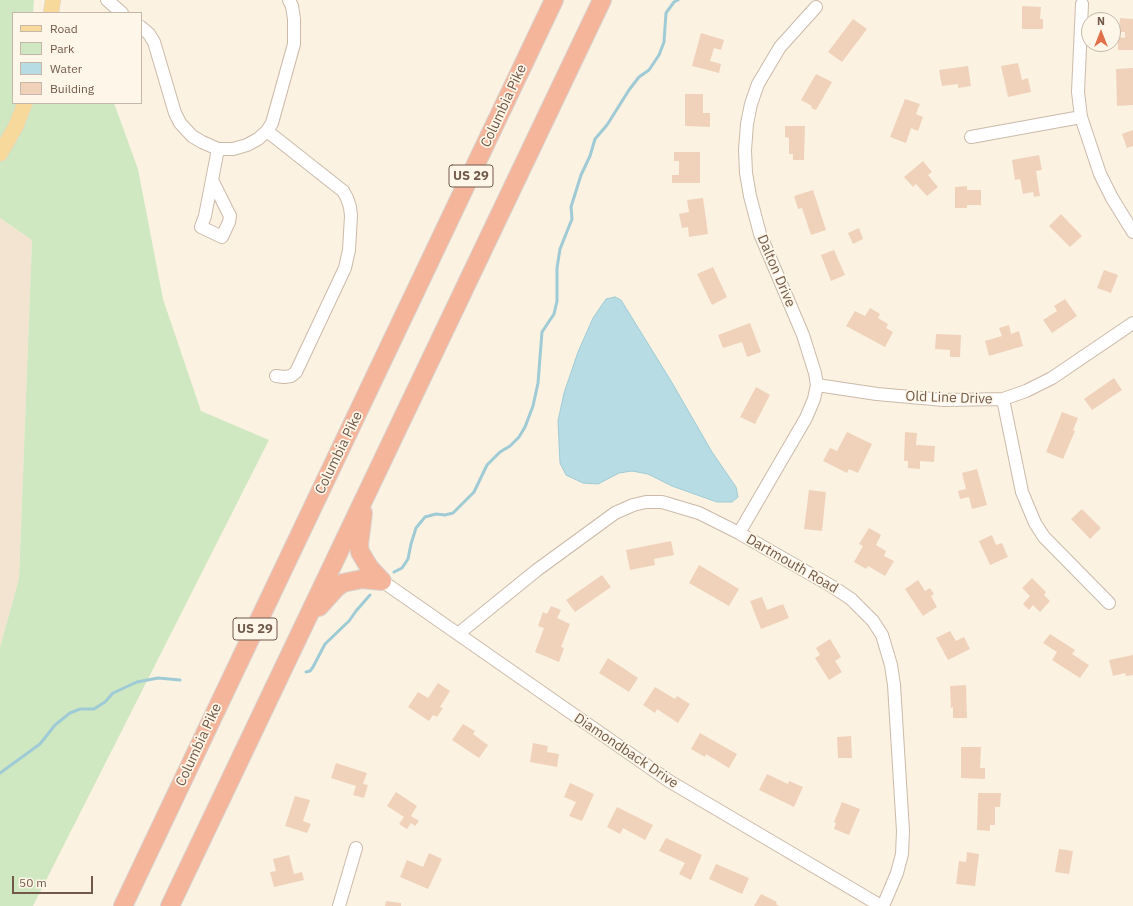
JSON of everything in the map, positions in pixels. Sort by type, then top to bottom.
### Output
[{"type":"highway","points":[[521,70],[548,0]]},
{"type":"highway","name":"Columbia Pike","points":[[123,906],[554,0]]},
{"type":"highway","name":"US 29","points":[[170,906],[602,0]]},
{"type":"highway","points":[[535,139],[612,0]]},
{"type":"highway","points":[[366,497],[360,535],[360,552],[369,567],[382,581]]},
{"type":"highway","points":[[305,623],[336,588],[343,583],[362,579],[382,581]]},
{"type":"main road","points":[[51,12],[53,0]]},
{"type":"main road","points":[[0,154],[16,126],[25,104]]},
{"type":"street","points":[[106,0],[121,12]]},
{"type":"street","points":[[142,28],[149,34],[154,42],[175,113],[180,123],[192,136],[202,142],[218,149],[233,149],[247,146],[258,139],[267,131],[272,123],[294,44],[294,19],[292,6],[289,0]]},
{"type":"street","points":[[1082,4],[1078,92],[1081,117],[1100,174],[1112,198],[1133,232]]},
{"type":"street","name":"Dalton Drive","points":[[740,533],[806,418],[814,399],[817,385],[815,373],[803,335],[760,234],[754,214],[746,173],[745,150],[747,124],[758,84],[780,47],[816,7]]},
{"type":"street","points":[[971,137],[1081,117]]},
{"type":"street","points":[[267,131],[343,191],[347,198],[351,216],[349,250],[346,268],[296,372],[291,376],[276,376]]},
{"type":"street","points":[[212,180],[218,149]]},
{"type":"street","name":"Old Line Drive","points":[[817,385],[877,394],[944,400],[1004,399],[1026,391],[1052,378],[1133,323]]},
{"type":"street","points":[[1004,399],[1022,492],[1035,523],[1044,537],[1109,603]]},
{"type":"street","name":"Dartmouth Road","points":[[458,634],[556,556],[615,514],[633,505],[646,502],[662,502],[699,513],[740,533],[833,588],[851,600],[873,621],[882,634],[891,664],[894,685],[903,831],[902,854],[897,873],[882,906]]},
{"type":"street","name":"Diamondback Drive","points":[[382,581],[669,781],[882,906]]},
{"type":"street","points":[[339,906],[356,848]]},
{"type":"shaded area","points":[[0,218],[32,240],[19,579],[0,647]]},
{"type":"green space","points":[[0,0],[34,0],[33,12],[12,12],[12,104],[114,104],[138,169],[163,299],[201,411],[269,440],[33,906],[0,906],[0,647],[19,579],[32,240],[0,218]]},
{"type":"water","points":[[615,297],[621,300],[671,381],[712,452],[736,487],[738,497],[732,502],[717,502],[672,486],[648,474],[632,471],[619,473],[598,484],[583,483],[566,475],[560,463],[558,421],[564,393],[578,352],[593,318],[606,299]]},
{"type":"building","points":[[1022,6],[1041,7],[1040,19],[1043,19],[1043,29],[1022,29]]},
{"type":"building","points":[[1121,18],[1133,19],[1133,50],[1121,50],[1121,37],[1125,38],[1125,32],[1121,32]]},
{"type":"building","points":[[853,19],[867,29],[842,62],[828,52]]},
{"type":"building","points":[[701,33],[724,40],[721,50],[714,48],[710,61],[721,64],[719,73],[692,66]]},
{"type":"building","points":[[1018,63],[1022,80],[1028,78],[1031,92],[1008,97],[1001,66]]},
{"type":"building","points":[[968,66],[971,86],[958,88],[958,84],[942,86],[939,70]]},
{"type":"building","points":[[1133,68],[1133,105],[1117,106],[1116,69]]},
{"type":"building","points":[[816,74],[832,82],[816,110],[801,100]]},
{"type":"building","points":[[685,94],[703,94],[703,113],[710,113],[710,127],[685,126]]},
{"type":"building","points":[[905,99],[920,104],[916,114],[923,117],[918,131],[911,128],[906,143],[890,137]]},
{"type":"building","points":[[785,126],[805,126],[804,160],[793,160],[793,154],[789,154],[789,138],[785,137]]},
{"type":"building","points":[[1133,130],[1133,146],[1127,148],[1122,134]]},
{"type":"building","points":[[674,152],[700,152],[700,183],[672,183],[672,175],[679,175],[679,161],[674,161]]},
{"type":"building","points":[[1039,155],[1042,170],[1036,171],[1040,196],[1034,197],[1033,192],[1023,194],[1020,179],[1015,180],[1012,160]]},
{"type":"building","points":[[923,161],[932,172],[928,175],[938,187],[927,196],[916,184],[913,187],[904,177]]},
{"type":"building","points":[[967,186],[967,190],[981,190],[981,205],[967,205],[967,208],[955,208],[955,187]]},
{"type":"building","points":[[813,190],[826,230],[811,235],[802,208],[798,209],[794,196]]},
{"type":"building","points":[[703,198],[708,234],[689,237],[688,227],[682,228],[679,214],[689,212],[687,200]]},
{"type":"building","points":[[1061,214],[1082,236],[1070,247],[1049,226]]},
{"type":"building","points":[[859,228],[863,239],[853,244],[848,233]]},
{"type":"building","points":[[834,250],[845,275],[831,281],[821,255]]},
{"type":"building","points":[[713,267],[727,297],[712,305],[697,274]]},
{"type":"building","points":[[1104,270],[1118,275],[1111,293],[1097,288]]},
{"type":"building","points":[[1065,299],[1077,316],[1052,333],[1043,320],[1057,311],[1054,306]]},
{"type":"building","points":[[870,308],[880,314],[878,318],[888,324],[886,328],[893,332],[885,347],[846,326],[855,311],[865,316]]},
{"type":"building","points":[[750,323],[761,352],[747,357],[742,342],[723,348],[718,335]]},
{"type":"building","points":[[1009,325],[1011,334],[1019,331],[1023,346],[989,356],[985,341],[1002,336],[999,328]]},
{"type":"building","points":[[936,334],[961,335],[960,357],[950,357],[950,350],[935,349]]},
{"type":"building","points":[[1114,378],[1122,390],[1092,410],[1084,399]]},
{"type":"building","points":[[756,387],[770,395],[755,424],[740,417]]},
{"type":"building","points":[[1062,412],[1078,418],[1073,430],[1075,431],[1063,459],[1046,452]]},
{"type":"building","points":[[847,432],[872,444],[858,473],[849,469],[847,473],[823,461],[830,448],[837,451]]},
{"type":"building","points":[[905,432],[917,433],[916,445],[935,446],[934,462],[920,461],[920,469],[908,468],[908,461],[904,461]]},
{"type":"building","points":[[977,469],[987,505],[972,509],[969,497],[960,499],[958,491],[966,489],[962,473]]},
{"type":"building","points":[[809,490],[826,492],[822,531],[804,529]]},
{"type":"building","points":[[1082,509],[1101,528],[1090,539],[1071,519]]},
{"type":"building","points":[[869,528],[881,535],[876,545],[886,551],[884,556],[894,561],[885,576],[868,566],[866,569],[854,562],[863,546],[859,544]]},
{"type":"building","points":[[992,535],[996,545],[1002,543],[1008,557],[990,565],[979,541]]},
{"type":"building","points":[[671,541],[674,555],[654,559],[655,565],[630,570],[626,550]]},
{"type":"building","points":[[699,565],[739,589],[729,606],[689,583]]},
{"type":"building","points":[[602,575],[611,587],[575,612],[566,600]]},
{"type":"building","points":[[1032,578],[1046,592],[1044,595],[1050,601],[1040,612],[1033,605],[1029,610],[1023,604],[1030,596],[1022,588]]},
{"type":"building","points":[[918,580],[925,591],[930,588],[934,594],[931,596],[937,607],[923,616],[905,589]]},
{"type":"building","points":[[762,597],[767,610],[783,604],[789,618],[761,629],[750,601]]},
{"type":"building","points":[[551,606],[561,610],[557,618],[570,624],[561,647],[564,648],[559,662],[535,652],[544,628],[538,626],[543,612],[547,614]]},
{"type":"building","points":[[950,631],[956,641],[964,637],[970,649],[948,660],[936,638]]},
{"type":"building","points":[[1050,634],[1075,650],[1072,654],[1089,665],[1080,678],[1052,660],[1057,652],[1043,643]]},
{"type":"building","points":[[830,639],[841,657],[835,661],[842,672],[829,680],[815,658],[820,655],[816,648]]},
{"type":"building","points":[[1133,655],[1133,675],[1126,676],[1125,673],[1113,676],[1109,660]]},
{"type":"building","points":[[608,658],[638,678],[629,692],[599,673]]},
{"type":"building","points":[[438,683],[450,691],[440,707],[443,708],[437,717],[433,715],[429,721],[408,707],[418,692],[428,698]]},
{"type":"building","points":[[966,685],[967,718],[953,718],[950,686]]},
{"type":"building","points":[[655,687],[675,699],[677,696],[690,704],[678,723],[657,709],[655,713],[643,705]]},
{"type":"building","points":[[463,724],[475,731],[473,734],[488,745],[479,758],[452,740]]},
{"type":"building","points":[[700,733],[737,754],[729,768],[706,754],[705,757],[691,749]]},
{"type":"building","points":[[851,736],[852,758],[838,758],[837,737]]},
{"type":"building","points":[[533,743],[548,746],[547,752],[559,754],[557,767],[530,762]]},
{"type":"building","points":[[961,747],[981,747],[980,768],[985,768],[985,779],[961,778]]},
{"type":"building","points":[[336,763],[367,773],[363,784],[368,785],[364,798],[353,795],[356,786],[331,778]]},
{"type":"building","points":[[767,774],[788,784],[789,781],[803,787],[794,807],[759,790]]},
{"type":"building","points":[[570,783],[594,794],[582,821],[569,816],[576,802],[564,797]]},
{"type":"building","points":[[396,792],[417,806],[411,816],[419,821],[415,826],[411,823],[407,829],[399,824],[404,817],[387,806]]},
{"type":"building","points":[[978,793],[1001,793],[1000,807],[995,807],[995,825],[990,825],[990,831],[977,830]]},
{"type":"building","points":[[295,796],[310,800],[303,821],[311,824],[307,833],[285,826]]},
{"type":"building","points":[[842,802],[860,809],[849,835],[834,829],[836,823],[834,822]]},
{"type":"building","points":[[617,807],[653,825],[645,840],[623,828],[620,834],[607,827]]},
{"type":"building","points":[[666,838],[702,855],[691,880],[679,874],[685,863],[659,851]]},
{"type":"building","points":[[1059,849],[1073,851],[1069,874],[1055,872]]},
{"type":"building","points":[[967,852],[979,854],[975,886],[956,884],[959,861],[966,862]]},
{"type":"building","points":[[429,853],[442,859],[428,889],[400,877],[407,860],[423,867]]},
{"type":"building","points":[[289,855],[294,874],[302,872],[304,880],[274,887],[270,872],[276,871],[273,859]]},
{"type":"building","points":[[716,864],[749,878],[742,894],[709,879]]},
{"type":"building","points":[[761,894],[777,902],[776,904],[779,906],[754,906]]},
{"type":"building","points":[[386,901],[401,903],[401,906],[385,906]]},
{"type":"waterway","points":[[394,572],[402,568],[408,559],[416,528],[425,517],[436,514],[445,515],[453,513],[474,492],[487,465],[500,452],[510,446],[519,437],[525,427],[533,406],[538,383],[542,332],[554,314],[557,301],[557,268],[560,249],[572,219],[571,207],[581,175],[590,156],[595,139],[607,125],[629,90],[639,77],[649,70],[659,55],[664,42],[666,13],[674,2],[678,0]]},
{"type":"waterway","points":[[306,672],[310,671],[313,667],[325,644],[349,621],[370,595]]},
{"type":"waterway","points":[[0,773],[40,744],[55,725],[70,713],[80,709],[94,709],[105,702],[113,693],[137,682],[158,678],[180,680]]}]
